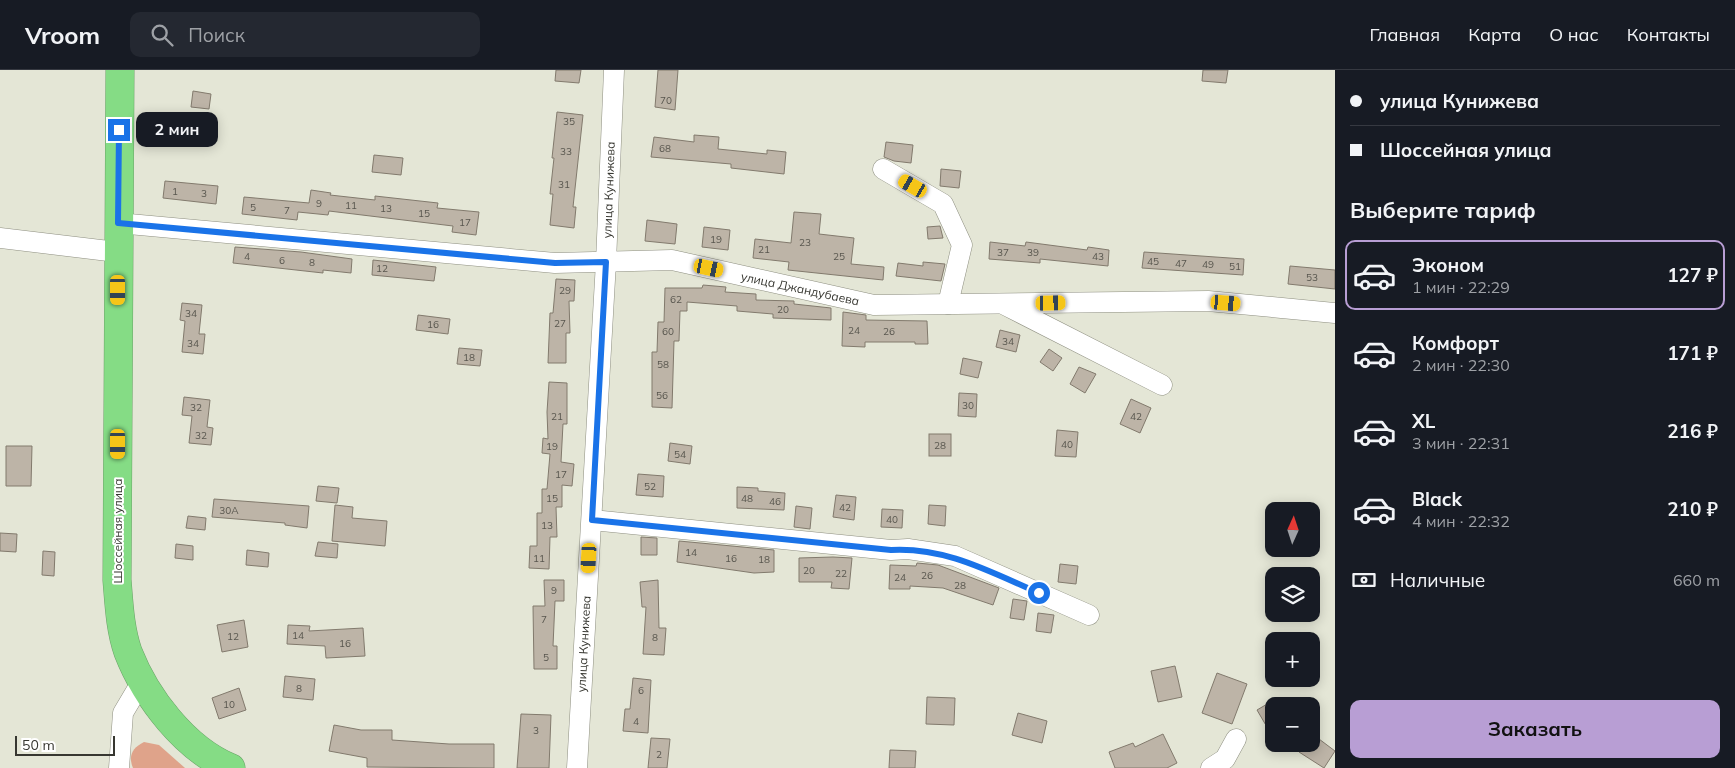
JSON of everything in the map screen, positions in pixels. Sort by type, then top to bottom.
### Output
[{"type":"highway","name":"Шоссейная улица","points":[[120,70],[117,580],[120,616],[128,652],[142,681],[161,710],[190,742],[219,763],[231,768]]},
{"type":"street","name":"улица Кунижева","points":[[577,768],[606,262],[614,70]]},
{"type":"street","points":[[883,169],[943,204],[962,245],[948,304]]},
{"type":"street","name":"улица Джандубаева","points":[[118,223],[555,263],[672,260],[874,305],[1208,301],[1335,313]]},
{"type":"street","points":[[0,238],[118,252]]},
{"type":"street","points":[[1001,303],[1162,385]]},
{"type":"street","points":[[592,520],[891,550],[908,549],[955,556],[1089,615]]},
{"type":"street","points":[[120,768],[123,713],[142,681]]},
{"type":"street","points":[[1211,768],[1225,759],[1236,739]]},
{"type":"shaded area","points":[[144,742],[159,745],[185,768],[133,768],[132,753]]},
{"type":"building","points":[[556,70],[581,70],[579,83],[555,81]]},
{"type":"building","points":[[658,70],[678,70],[675,110],[655,107]]},
{"type":"building","points":[[1203,70],[1228,70],[1226,83],[1202,81]]},
{"type":"building","points":[[193,91],[211,94],[209,109],[191,107]]},
{"type":"building","points":[[557,112],[583,115],[573,207],[576,207],[574,228],[550,225],[553,194],[550,194],[554,158],[552,158]]},
{"type":"building","points":[[694,135],[719,137],[718,149],[767,154],[767,150],[786,152],[784,174],[731,168],[731,164],[651,157],[654,137],[694,142]]},
{"type":"building","points":[[886,142],[913,145],[911,163],[894,161],[884,157]]},
{"type":"building","points":[[374,155],[403,158],[401,175],[372,172]]},
{"type":"building","points":[[941,169],[961,171],[959,188],[940,186]]},
{"type":"building","points":[[165,181],[218,186],[216,204],[163,198]]},
{"type":"building","points":[[311,190],[331,193],[330,195],[375,200],[375,196],[438,203],[437,208],[479,212],[476,235],[452,232],[453,226],[329,211],[328,215],[298,212],[297,220],[242,214],[244,197],[309,203]]},
{"type":"building","points":[[794,212],[821,214],[819,234],[854,238],[851,264],[884,267],[883,280],[788,270],[789,262],[753,258],[755,239],[791,243]]},
{"type":"building","points":[[647,220],[677,224],[675,244],[645,241]]},
{"type":"building","points":[[940,226],[943,238],[928,239],[927,227]]},
{"type":"building","points":[[704,227],[730,230],[728,250],[702,247]]},
{"type":"building","points":[[990,242],[1025,246],[1026,242],[1087,250],[1088,247],[1109,250],[1108,266],[1040,259],[1040,263],[989,259]]},
{"type":"building","points":[[235,247],[301,252],[352,259],[351,273],[323,270],[323,273],[233,263]]},
{"type":"building","points":[[1144,252],[1244,259],[1243,275],[1142,268]]},
{"type":"building","points":[[373,260],[436,267],[434,281],[372,275]]},
{"type":"building","points":[[923,262],[945,264],[941,281],[896,276],[898,263],[923,266]]},
{"type":"building","points":[[1290,266],[1335,270],[1335,289],[1288,284]]},
{"type":"building","points":[[556,279],[575,280],[574,301],[569,301],[570,333],[566,333],[566,363],[548,363],[550,313],[553,313]]},
{"type":"building","points":[[703,285],[726,287],[725,292],[756,294],[756,300],[794,301],[794,304],[831,308],[831,320],[773,318],[773,314],[737,311],[737,306],[687,302],[687,311],[680,311],[679,341],[674,341],[672,408],[652,407],[652,352],[657,352],[658,322],[664,322],[665,288],[702,288]]},
{"type":"building","points":[[182,303],[202,305],[199,334],[205,334],[203,354],[182,352],[185,321],[180,320]]},
{"type":"building","points":[[843,312],[866,315],[866,320],[927,321],[928,344],[915,344],[915,342],[865,342],[865,347],[842,346]]},
{"type":"building","points":[[418,315],[450,319],[448,334],[416,330]]},
{"type":"building","points":[[1000,330],[1020,335],[1016,352],[996,347]]},
{"type":"building","points":[[459,348],[482,350],[480,366],[457,364]]},
{"type":"building","points":[[1049,349],[1062,358],[1053,371],[1040,362]]},
{"type":"building","points":[[963,358],[982,362],[978,378],[960,374]]},
{"type":"building","points":[[1079,367],[1096,374],[1085,393],[1070,384]]},
{"type":"building","points":[[549,382],[567,383],[567,424],[563,424],[561,462],[574,464],[572,486],[562,485],[562,507],[556,507],[557,537],[550,537],[549,569],[529,568],[530,546],[537,546],[537,513],[542,513],[542,489],[547,489],[550,454],[542,453],[543,438],[548,439]]},
{"type":"building","points":[[959,393],[977,394],[976,417],[958,416]]},
{"type":"building","points":[[184,397],[210,400],[207,427],[213,428],[211,445],[189,443],[192,416],[182,415]]},
{"type":"building","points":[[1131,399],[1151,408],[1140,433],[1120,424]]},
{"type":"building","points":[[1057,430],[1078,432],[1076,457],[1055,456]]},
{"type":"building","points":[[929,434],[951,434],[951,456],[929,456]]},
{"type":"building","points":[[670,443],[692,446],[690,464],[668,461]]},
{"type":"building","points":[[6,446],[32,446],[31,486],[6,486]]},
{"type":"building","points":[[638,474],[664,476],[663,497],[636,495]]},
{"type":"building","points":[[318,486],[339,488],[337,503],[316,501]]},
{"type":"building","points":[[737,487],[758,488],[758,491],[785,493],[784,510],[737,508]]},
{"type":"building","points":[[836,495],[856,497],[854,520],[833,517]]},
{"type":"building","points":[[214,499],[309,506],[307,528],[285,525],[285,523],[212,517]]},
{"type":"building","points":[[335,505],[353,507],[352,518],[387,521],[385,546],[332,541]]},
{"type":"building","points":[[929,505],[946,506],[945,526],[928,524]]},
{"type":"building","points":[[796,506],[812,508],[810,529],[794,527]]},
{"type":"building","points":[[882,509],[903,510],[902,528],[881,527]]},
{"type":"building","points":[[188,516],[206,518],[205,530],[186,528]]},
{"type":"building","points":[[0,533],[17,534],[16,552],[0,551]]},
{"type":"building","points":[[641,537],[657,538],[657,555],[641,555]]},
{"type":"building","points":[[679,541],[774,550],[774,572],[754,573],[677,562]]},
{"type":"building","points":[[318,542],[338,544],[337,558],[315,556]]},
{"type":"building","points":[[176,544],[193,546],[193,560],[175,558]]},
{"type":"building","points":[[247,550],[269,553],[268,567],[246,565]]},
{"type":"building","points":[[43,551],[55,552],[54,576],[42,575]]},
{"type":"building","points":[[799,558],[852,558],[849,589],[831,588],[832,582],[799,582]]},
{"type":"building","points":[[917,563],[938,565],[999,588],[993,605],[943,588],[910,586],[910,589],[889,589],[890,565],[916,566]]},
{"type":"building","points":[[1060,564],[1078,566],[1076,584],[1058,582]]},
{"type":"building","points":[[544,580],[564,580],[564,601],[555,601],[553,646],[557,646],[557,669],[534,669],[533,606],[545,606]]},
{"type":"building","points":[[658,580],[659,628],[666,628],[664,655],[643,654],[646,607],[642,607],[640,582]]},
{"type":"building","points":[[1013,599],[1027,601],[1024,620],[1010,618]]},
{"type":"building","points":[[1038,613],[1054,615],[1051,633],[1036,631]]},
{"type":"building","points":[[244,620],[248,647],[222,652],[217,625]]},
{"type":"building","points":[[288,625],[310,626],[309,631],[363,628],[365,656],[326,658],[325,646],[287,644]]},
{"type":"building","points":[[1175,666],[1182,697],[1158,702],[1151,671]]},
{"type":"building","points":[[1217,673],[1247,684],[1232,724],[1202,713]]},
{"type":"building","points":[[285,676],[315,679],[313,700],[283,697]]},
{"type":"building","points":[[633,678],[651,680],[648,733],[623,731],[625,709],[630,709]]},
{"type":"building","points":[[239,688],[246,710],[219,719],[212,698]]},
{"type":"building","points":[[927,697],[955,698],[954,725],[926,724]]},
{"type":"building","points":[[1265,705],[1265,724],[1257,710]]},
{"type":"building","points":[[1018,713],[1047,721],[1042,743],[1012,735]]},
{"type":"building","points":[[521,714],[551,715],[549,768],[517,768]]},
{"type":"building","points":[[334,725],[361,730],[392,730],[392,740],[449,744],[494,744],[494,768],[367,767],[367,758],[329,751]]},
{"type":"building","points":[[1163,734],[1177,763],[1167,768],[1115,768],[1109,752],[1133,743],[1135,747]]},
{"type":"building","points":[[651,738],[670,739],[667,768],[648,768]]},
{"type":"building","points":[[1320,740],[1335,751],[1324,768],[1299,752],[1320,752]]},
{"type":"building","points":[[890,750],[916,751],[915,768],[889,768]]},
{"type":"route","points":[[119,130],[118,223],[555,263],[606,262],[592,520],[891,550],[908,549],[955,556],[1039,593]]}]
